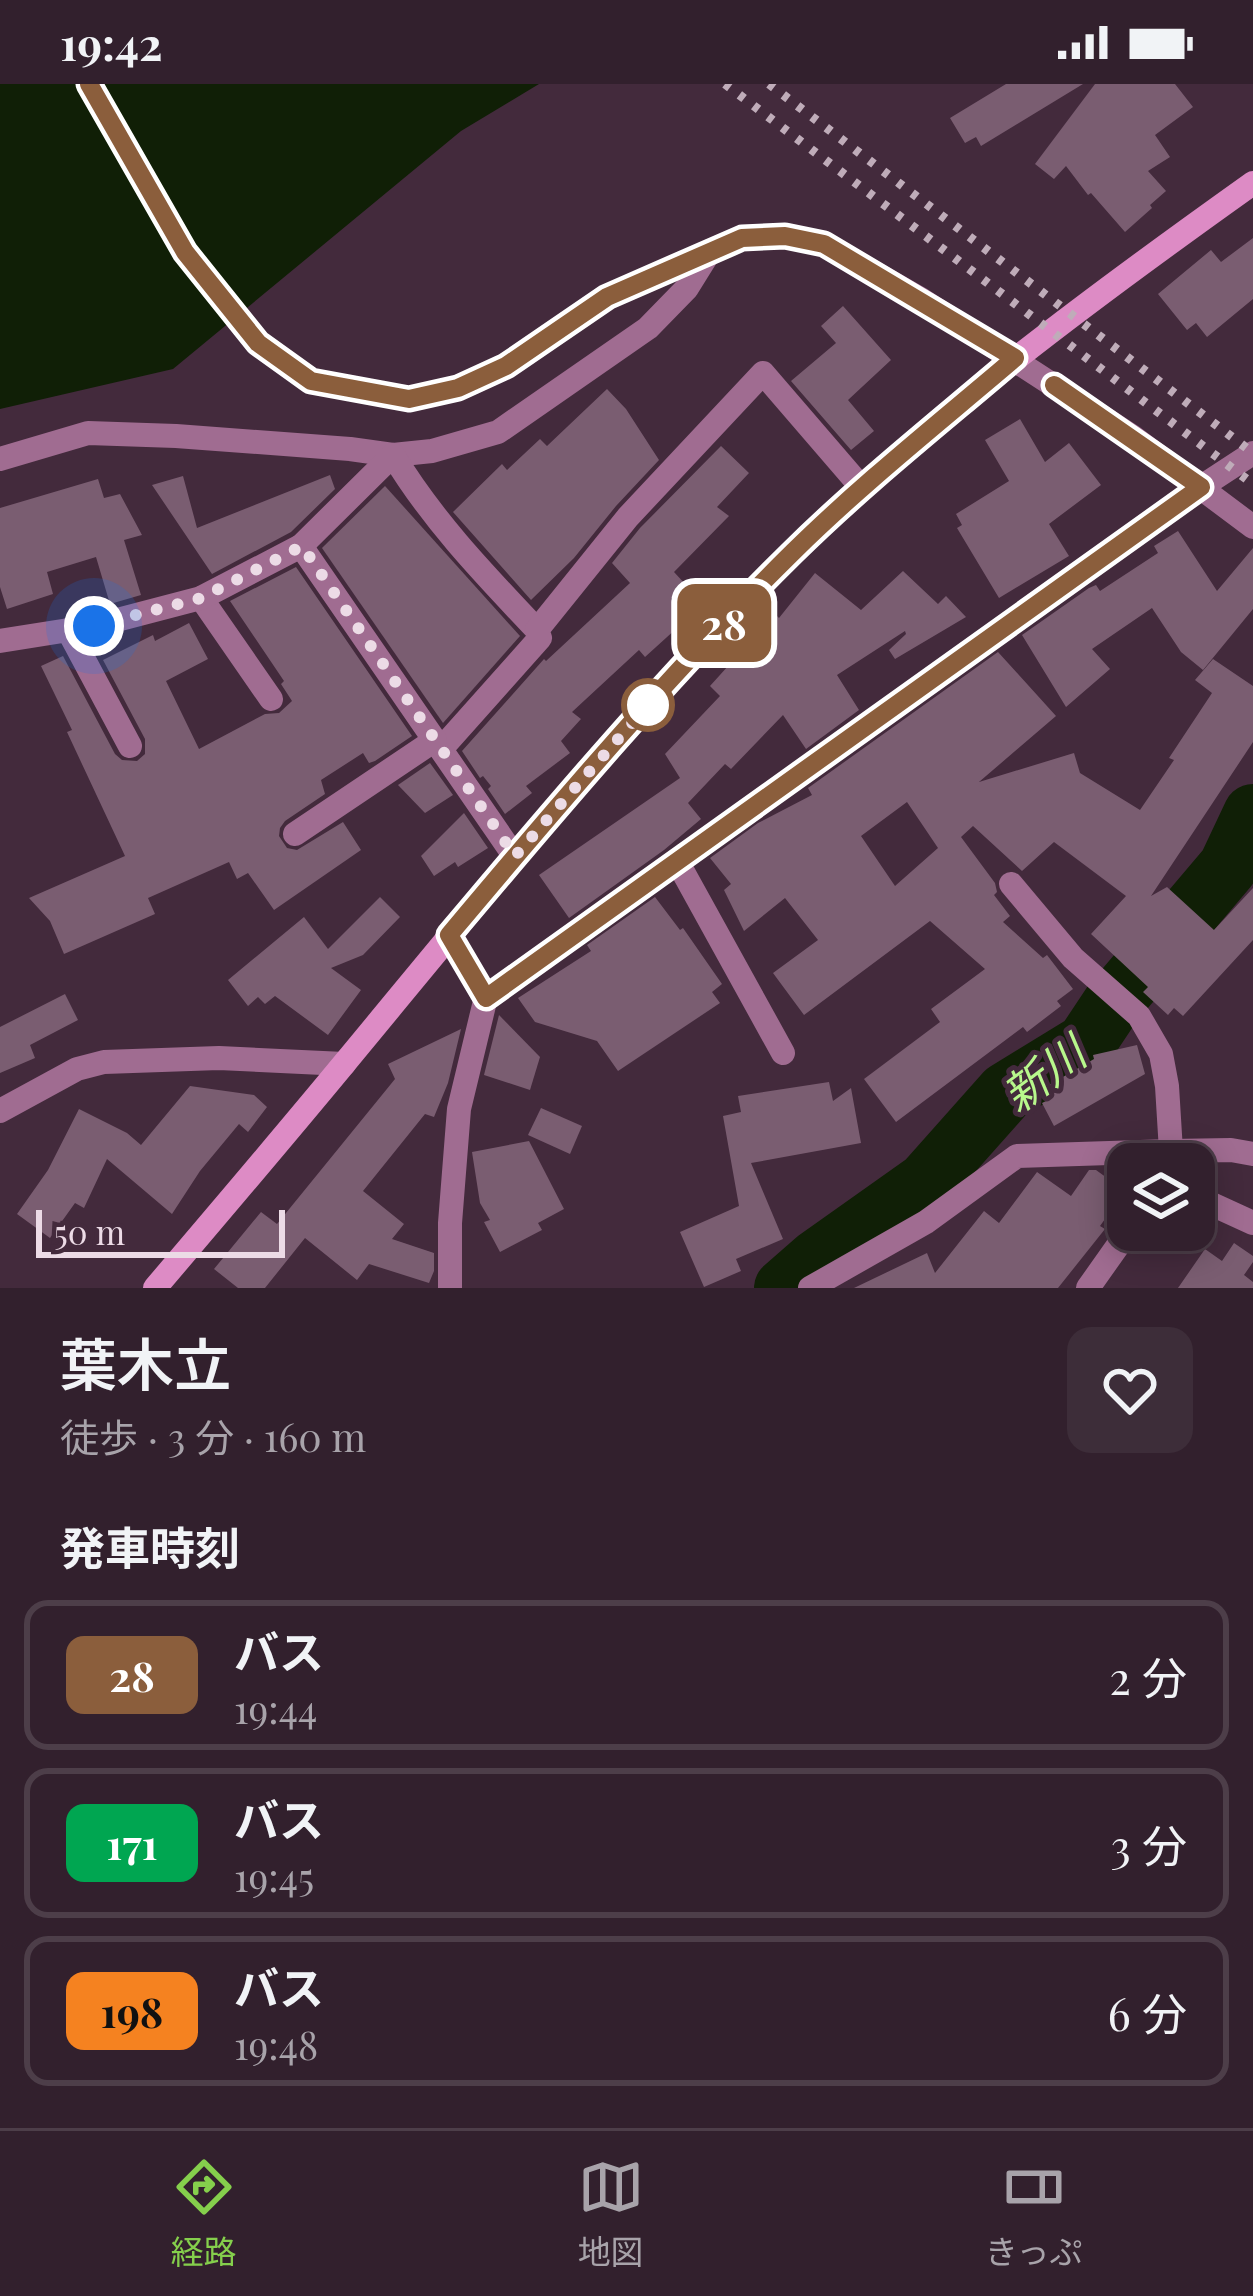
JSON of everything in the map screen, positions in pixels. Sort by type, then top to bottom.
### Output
[{"type":"street","points":[[89,84],[185,252],[258,343],[311,381],[409,399],[458,388],[506,366],[607,297],[742,238],[785,236],[824,244],[1015,358],[1253,526]]},
{"type":"street","points":[[155,1288],[515,856],[696,652],[795,550],[1015,358],[1253,184]]},
{"type":"street","points":[[0,459],[88,433],[393,455],[432,452],[498,432],[648,328],[687,288],[710,251]]},
{"type":"street","points":[[537,630],[628,517],[763,373],[862,488]]},
{"type":"street","points":[[450,1288],[459,1109],[486,998],[1253,453]]},
{"type":"street","points":[[0,641],[94,626],[201,598],[302,546],[393,455]]},
{"type":"street","points":[[295,833],[438,744],[540,638],[416,493],[393,455]]},
{"type":"street","points":[[302,546],[515,856]]},
{"type":"street","points":[[201,598],[272,699]]},
{"type":"street","points":[[68,630],[130,746]]},
{"type":"street","points":[[677,861],[783,1053]]},
{"type":"street","points":[[1011,884],[1073,958],[1139,1016],[1161,1054],[1169,1143]]},
{"type":"street","points":[[449,935],[486,998]]},
{"type":"street","points":[[0,1111],[77,1069],[104,1062],[219,1058],[344,1064]]},
{"type":"street","points":[[1215,1152],[1253,1154]]},
{"type":"street","points":[[810,1288],[926,1222],[1017,1156],[1107,1157]]},
{"type":"street","points":[[1215,1206],[1253,1223]]},
{"type":"street","points":[[1088,1288],[1115,1251]]},
{"type":"shaded area","points":[[0,84],[539,84],[461,131],[173,369],[0,409]]},
{"type":"building","points":[[1006,84],[1083,84],[981,146],[976,137],[965,143],[950,118]]},
{"type":"building","points":[[1095,84],[1175,84],[1193,107],[1155,135],[1170,157],[1148,171],[1166,191],[1125,232],[1066,166],[1054,179],[1035,164]]},
{"type":"building","points":[[1253,238],[1253,299],[1207,337],[1196,323],[1187,330],[1158,294],[1211,250],[1221,262]]},
{"type":"building","points":[[843,306],[891,360],[848,400],[874,431],[851,450],[791,381],[836,343],[821,326]]},
{"type":"building","points":[[607,389],[659,460],[531,600],[453,512],[502,464],[507,470],[540,439],[547,446]]},
{"type":"building","points":[[1020,419],[1045,462],[1069,443],[1101,485],[1049,524],[1069,556],[999,598],[957,528],[962,525],[956,514],[1009,481],[985,440]]},
{"type":"building","points":[[721,446],[749,473],[717,507],[729,516],[674,572],[686,585],[671,599],[688,618],[645,657],[639,650],[572,712],[581,719],[561,741],[570,753],[526,786],[532,793],[505,814],[488,789],[491,786],[462,751],[544,659],[630,583],[612,563]]},
{"type":"building","points":[[330,475],[335,489],[291,532],[212,574],[152,485],[183,476],[197,528]]},
{"type":"building","points":[[98,479],[104,498],[120,494],[142,535],[124,540],[141,595],[110,604],[96,557],[47,572],[53,594],[7,609],[0,587],[0,508]]},
{"type":"building","points":[[385,486],[520,636],[443,723],[322,548]]},
{"type":"building","points":[[1178,531],[1217,591],[1253,548],[1253,609],[1203,670],[1181,652],[1152,608],[1092,649],[1110,669],[1066,707],[1022,635],[1089,588],[1096,585],[1100,591],[1158,553],[1154,546]]},
{"type":"building","points":[[296,567],[412,736],[375,761],[369,763],[363,753],[321,780],[325,794],[285,821],[279,836],[287,848],[297,850],[343,822],[361,850],[274,910],[248,873],[237,879],[229,862],[148,898],[155,914],[64,954],[50,921],[29,898],[125,856],[41,666],[63,656],[115,754],[137,761],[145,754],[145,739],[103,660],[189,623],[208,659],[166,681],[199,749],[265,714],[279,713],[292,701],[281,684],[284,681],[230,601]]},
{"type":"building","points":[[903,571],[938,604],[946,596],[966,617],[895,659],[889,650],[905,631],[837,675],[859,710],[806,749],[783,715],[731,769],[725,764],[688,803],[701,819],[569,918],[539,875],[680,778],[665,754],[720,696],[710,686],[775,614],[779,618],[815,573],[861,610]]},
{"type":"building","points":[[998,652],[1056,716],[979,782],[1074,753],[1080,773],[1140,810],[1212,693],[1195,680],[1213,659],[1253,686],[1253,742],[1151,896],[1167,887],[1214,930],[1253,888],[1253,940],[1183,1016],[1174,1008],[1168,1015],[1143,992],[1148,987],[1091,934],[1126,896],[1054,842],[1022,871],[973,826],[961,837],[995,883],[994,895],[1010,916],[1003,922],[1043,958],[1047,955],[1073,989],[1057,1001],[1061,1006],[1027,1032],[1023,1027],[896,1122],[864,1079],[940,1022],[931,1009],[985,969],[930,921],[804,1015],[773,973],[818,940],[785,898],[744,931],[724,890],[731,884],[710,858],[758,823],[812,795],[808,788]],"holes":[[[907,802],[938,848],[895,886],[861,836]]]},
{"type":"building","points":[[430,763],[453,795],[425,813],[398,785]]},
{"type":"building","points":[[464,813],[488,848],[434,876],[421,856]]},
{"type":"building","points":[[380,897],[400,917],[363,955],[331,968],[361,990],[328,1035],[275,996],[265,1004],[258,997],[248,1006],[228,980],[304,917],[328,949]]},
{"type":"building","points":[[655,897],[722,984],[712,992],[720,1003],[618,1071],[597,1041],[535,1022],[518,998],[591,951],[587,945]]},
{"type":"building","points":[[65,994],[78,1020],[30,1045],[35,1058],[0,1073],[0,1027]]},
{"type":"building","points":[[499,1015],[540,1057],[530,1090],[484,1075]]},
{"type":"building","points":[[461,1029],[434,1117],[425,1114],[363,1191],[404,1224],[392,1239],[434,1253],[429,1283],[369,1264],[357,1280],[305,1238],[265,1288],[238,1288],[214,1269],[261,1212],[277,1224],[395,1079],[388,1064]]},
{"type":"building","points":[[1137,1045],[1145,1074],[1054,1126],[1042,1103],[1048,1100],[1042,1089],[1094,1059],[1093,1055]]},
{"type":"building","points":[[829,1082],[833,1101],[851,1088],[861,1143],[751,1163],[783,1239],[736,1259],[741,1271],[704,1287],[680,1232],[739,1206],[723,1116],[741,1112],[738,1096]]},
{"type":"building","points":[[190,1086],[254,1095],[267,1107],[248,1132],[239,1124],[172,1214],[107,1159],[84,1208],[75,1203],[50,1238],[17,1214],[48,1170],[79,1109],[141,1145]]},
{"type":"building","points":[[541,1108],[582,1126],[570,1154],[528,1135]]},
{"type":"building","points":[[529,1141],[564,1209],[538,1223],[542,1230],[500,1252],[484,1222],[490,1220],[480,1203],[472,1152]]},
{"type":"building","points":[[1089,1170],[1107,1178],[1107,1216],[1100,1226],[1105,1229],[1058,1288],[854,1288],[927,1253],[935,1273],[984,1211],[999,1223],[1037,1172],[1071,1196]]},
{"type":"building","points":[[1234,1243],[1253,1256],[1244,1275],[1253,1288],[1178,1288],[1204,1251],[1222,1261]]},
{"type":"waterway","name":"新川","points":[[784,1288],[926,1182],[1006,1092],[1086,1043],[1112,1004],[1228,867],[1253,814]]},
{"type":"railway","points":[[725,84],[1253,484]]},
{"type":"railway","points":[[769,84],[1253,453]]},
{"type":"bus line","name":"28","points":[[89,84],[185,252],[258,343],[311,381],[409,399],[458,388],[506,366],[607,297],[742,238],[785,236],[824,244],[1015,358],[795,550],[696,652],[449,935],[486,998],[1201,487],[1054,385]]},
{"type":"route","points":[[94,626],[201,598],[302,546],[515,856],[648,705]]}]
